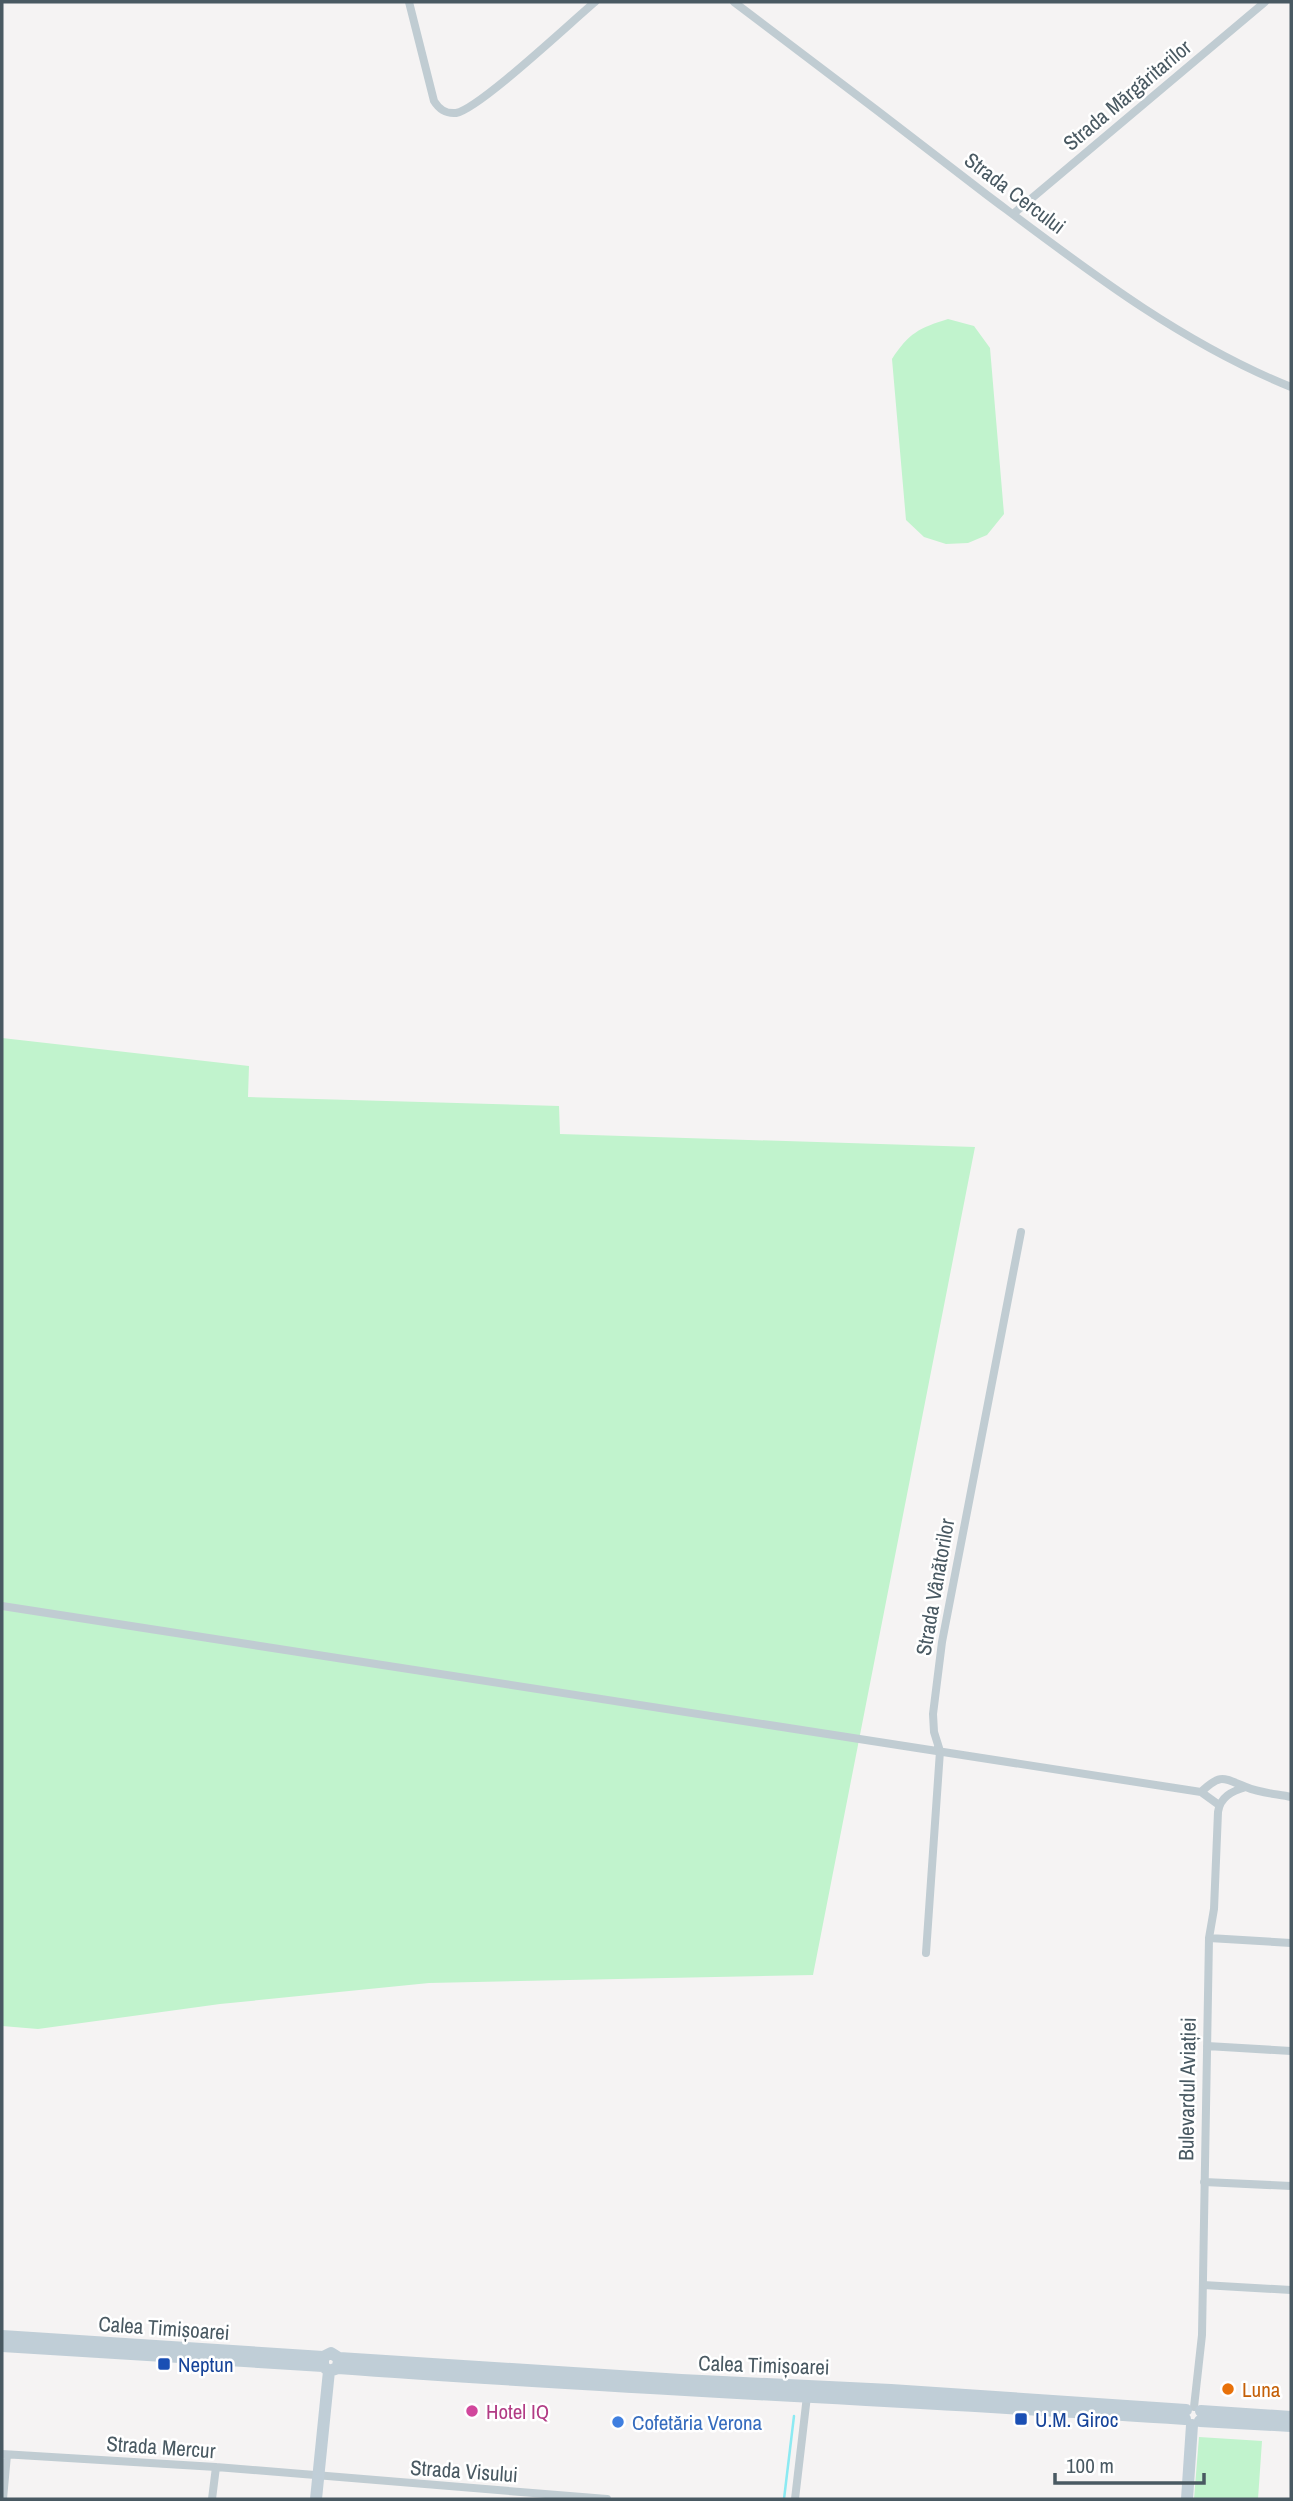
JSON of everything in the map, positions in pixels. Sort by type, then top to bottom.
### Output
[{"type":"main road","name":"Calea Timișoarei","points":[[2,2336],[537,2382],[1193,2415],[1291,2417]]},
{"type":"main road","name":"Calea Timișoarei","points":[[2,2346],[874,2389],[1193,2415],[1291,2426]]},
{"type":"main road","points":[[316,2499],[330,2364]]},
{"type":"main road","name":"Bulevardul Aviației","points":[[1187,2499],[1193,2415]]},
{"type":"street","points":[[409,2],[434,101],[438,108],[447,113],[456,113],[481,100],[595,2]]},
{"type":"street","name":"Strada Cercului","points":[[734,2],[1084,268],[1192,339],[1291,387]]},
{"type":"street","name":"Strada Mărgăritarilor","points":[[1013,214],[1265,2]]},
{"type":"street","name":"Strada Vânătorilor","points":[[926,1953],[940,1751],[934,1732],[933,1714],[942,1642],[1021,1232]]},
{"type":"street","points":[[2,1605],[1200,1792],[1219,1805],[1228,1794],[1246,1787]]},
{"type":"street","points":[[1200,1792],[1216,1780],[1225,1779],[1246,1787],[1291,1797]]},
{"type":"street","name":"Bulevardul Aviației","points":[[1193,2415],[1202,2335],[1209,1938],[1214,1909],[1219,1805]]},
{"type":"street","points":[[1209,1938],[1291,1943]]},
{"type":"street","points":[[1207,2046],[1291,2051]]},
{"type":"street","points":[[1205,2182],[1291,2186]]},
{"type":"street","points":[[1203,2285],[1291,2290]]},
{"type":"street","points":[[795,2499],[807,2396]]},
{"type":"street","points":[[3,2499],[4,2454]]},
{"type":"street","name":"Strada Mercur","points":[[4,2454],[318,2477]]},
{"type":"street","points":[[212,2499],[216,2468]]},
{"type":"street","name":"Strada Visului","points":[[318,2477],[607,2499]]},
{"type":"green space","points":[[948,319],[974,326],[990,348],[1004,514],[987,535],[968,543],[946,544],[924,537],[906,520],[892,359],[916,333],[929,325]]},
{"type":"green space","points":[[2,1038],[249,1066],[248,1097],[559,1106],[560,1134],[975,1147],[813,1975],[429,1983],[220,2004],[38,2029],[2,2026]]},
{"type":"green space","points":[[1199,2437],[1262,2441],[1258,2499],[1194,2499]]},
{"type":"waterway","points":[[784,2499],[794,2416]]},
{"type":"place","name":"Neptun","points":[[164,2364]]},
{"type":"place","name":"Luna","points":[[1228,2389]]},
{"type":"place","name":"Hotel IQ","points":[[472,2411]]},
{"type":"place","name":"U.M. Giroc","points":[[1021,2419]]},
{"type":"place","name":"Cofetăria Verona","points":[[618,2422]]}]
